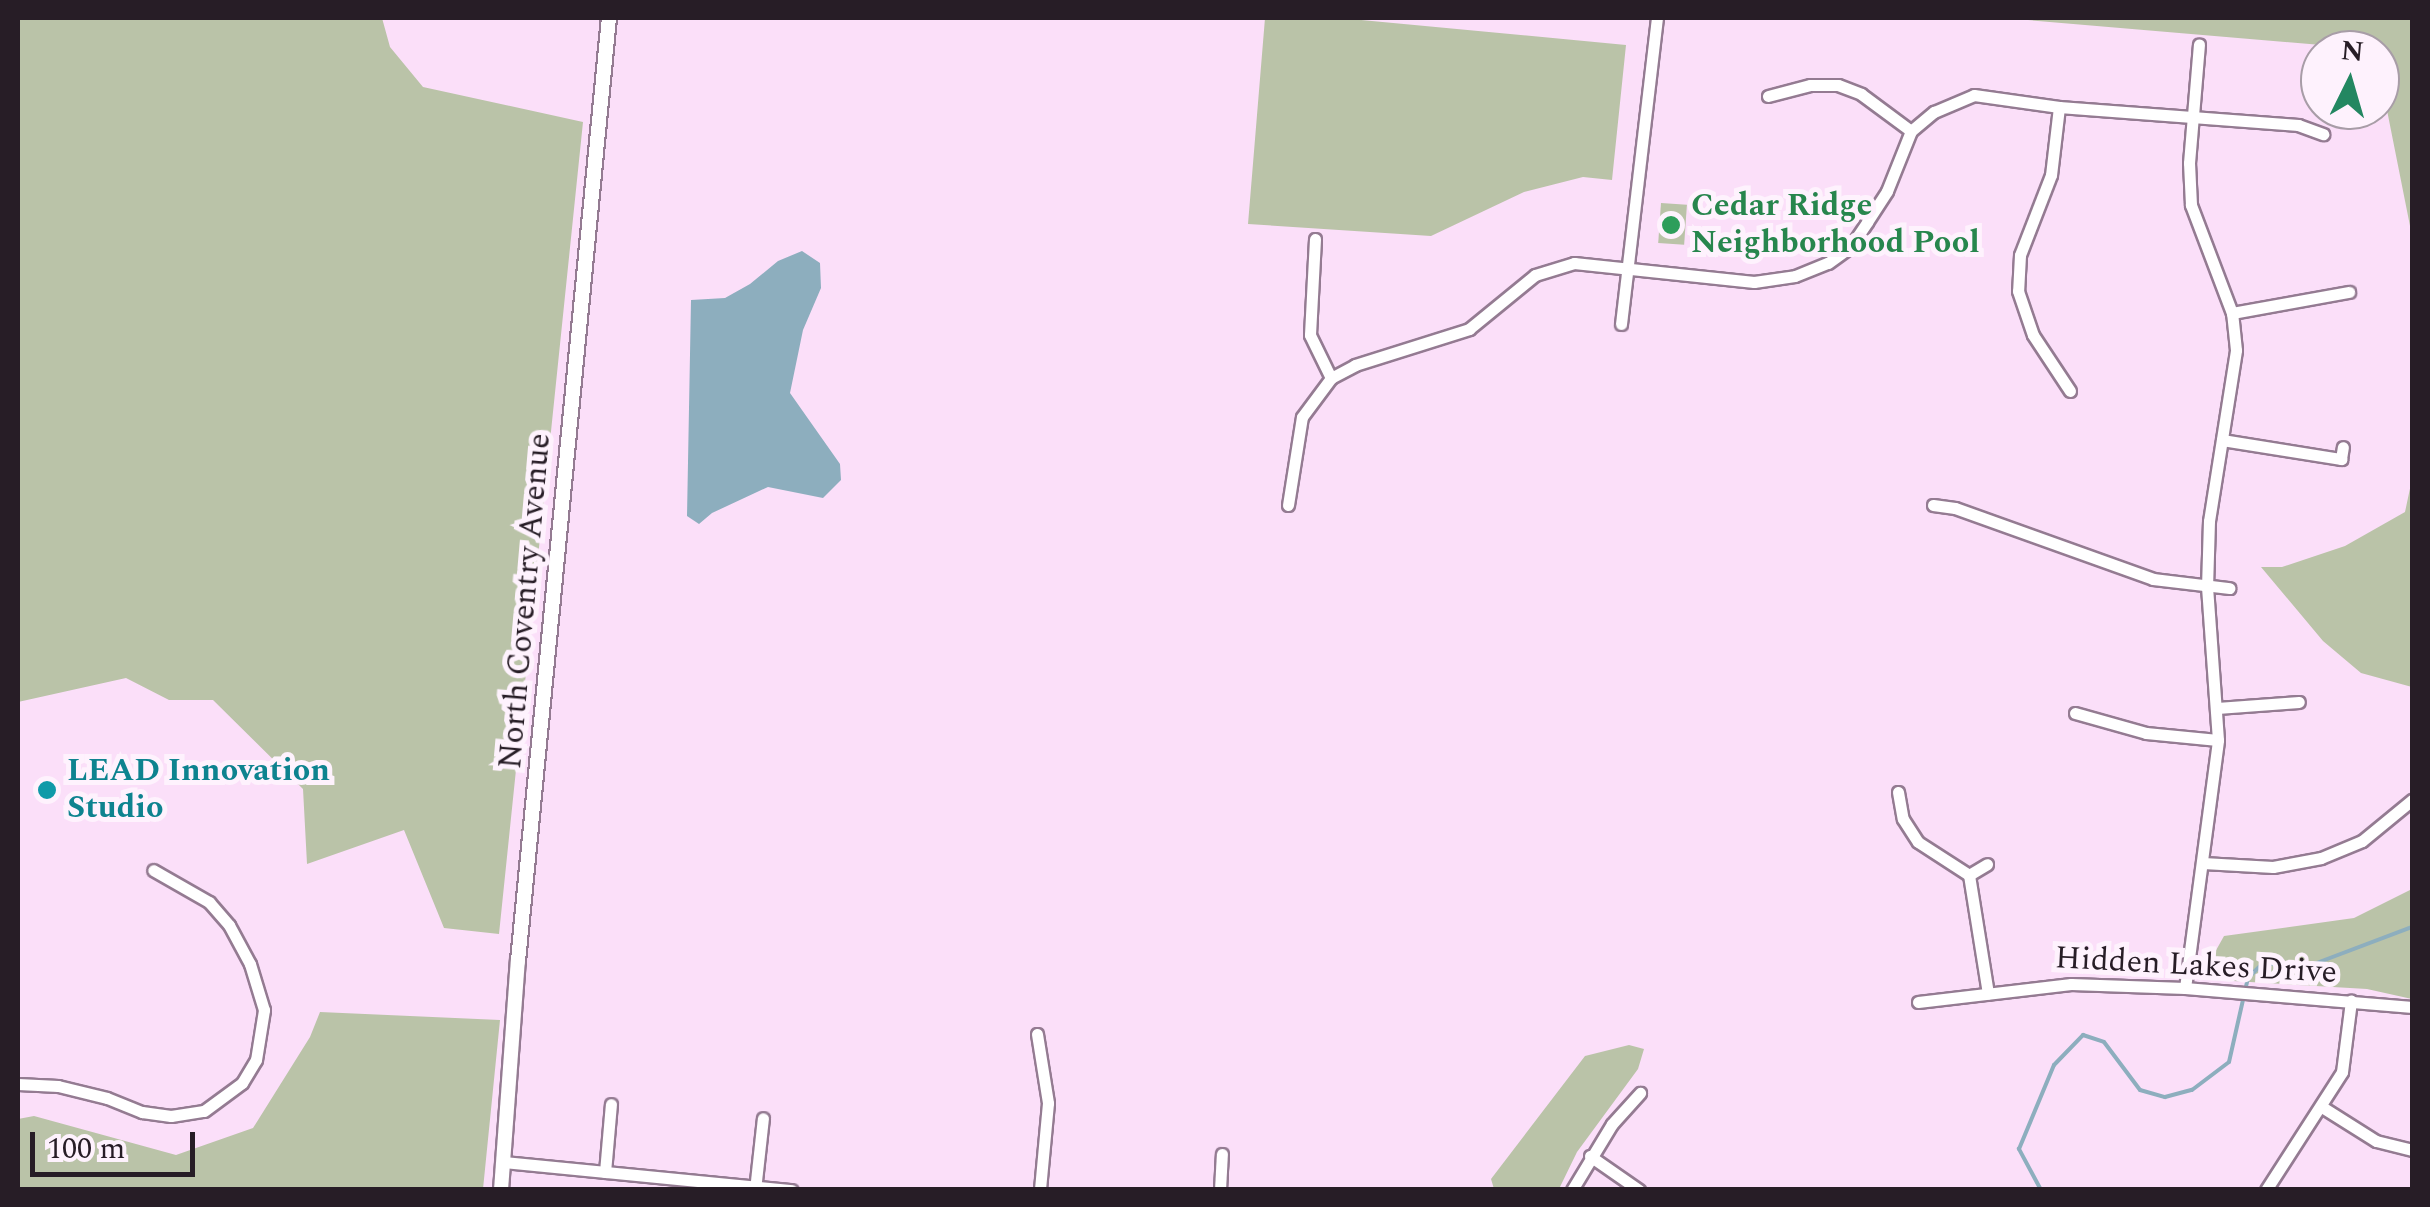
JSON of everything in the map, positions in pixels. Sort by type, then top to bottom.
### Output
[{"type":"street","name":"North Coventry Avenue","points":[[501,1190],[518,961],[610,18]]},
{"type":"street","points":[[1621,324],[1657,18]]},
{"type":"street","points":[[2185,988],[2218,740],[2207,588],[2209,521],[2236,350],[2232,313],[2191,204],[2198,44]]},
{"type":"street","points":[[1768,96],[1810,85],[1838,85],[1861,94],[1911,131]]},
{"type":"street","points":[[1288,504],[1302,416],[1331,378],[1354,365],[1469,329],[1535,275],[1574,264],[1754,282],[1796,276],[1828,263],[1850,246],[1886,192],[1911,131],[1934,112],[1974,95],[2059,107],[2298,125],[2323,134]]},
{"type":"street","points":[[2059,107],[2051,175],[2020,255],[2018,291],[2028,326],[2070,390]]},
{"type":"street","points":[[1314,240],[1310,336],[1331,378]]},
{"type":"street","points":[[2232,313],[2349,292]]},
{"type":"street","points":[[2222,440],[2341,460],[2343,447]]},
{"type":"street","points":[[1933,506],[1955,508],[2117,568],[2207,588],[2230,588]]},
{"type":"street","points":[[2217,708],[2299,702]]},
{"type":"street","points":[[2075,713],[2146,733],[2218,740]]},
{"type":"street","points":[[1898,792],[1903,819],[1918,842],[1969,875],[1988,993]]},
{"type":"street","points":[[2203,863],[2274,867],[2322,858],[2362,841],[2412,800]]},
{"type":"street","points":[[1969,875],[1987,864]]},
{"type":"street","points":[[18,1084],[58,1086],[107,1098],[142,1112],[171,1116],[204,1111],[242,1083],[256,1060],[264,1010],[250,964],[229,925],[209,902],[153,870]]},
{"type":"street","name":"Hidden Lakes Drive","points":[[1918,1002],[2071,984],[2185,988],[2412,1007]]},
{"type":"street","points":[[2266,1190],[2322,1107],[2345,1062],[2351,1001]]},
{"type":"street","points":[[1038,1034],[1048,1103],[1040,1190]]},
{"type":"street","points":[[1572,1190],[1590,1156],[1640,1093]]},
{"type":"street","points":[[606,1172],[611,1104]]},
{"type":"street","points":[[2322,1107],[2376,1141],[2412,1150]]},
{"type":"street","points":[[756,1188],[762,1118]]},
{"type":"street","points":[[1220,1190],[1222,1154]]},
{"type":"street","points":[[1590,1156],[1640,1190]]},
{"type":"street","points":[[504,1162],[792,1190]]},
{"type":"green space","points":[[18,18],[382,18],[390,47],[423,87],[583,122],[499,934],[444,928],[404,830],[307,864],[303,789],[213,700],[169,700],[126,678],[18,702]]},
{"type":"green space","points":[[1265,18],[1340,18],[1626,45],[1612,180],[1583,177],[1524,192],[1431,236],[1248,224]]},
{"type":"green space","points":[[2004,18],[2412,18],[2412,236],[2391,130],[2400,130],[2400,30],[2300,30],[2300,43]]},
{"type":"green space","name":"Cedar Ridge Neighborhood Pool","points":[[1661,203],[1687,205],[1684,245],[1658,243]]},
{"type":"green space","points":[[2412,479],[2412,687],[2361,673],[2323,641],[2261,567],[2282,567],[2345,546],[2405,512]]},
{"type":"green space","points":[[2412,889],[2412,999],[2367,989],[2200,979],[2224,936],[2354,918]]},
{"type":"green space","points":[[320,1012],[500,1020],[483,1189],[18,1189],[18,1119],[34,1116],[176,1155],[253,1128],[310,1037]]},
{"type":"green space","points":[[1629,1045],[1644,1049],[1638,1069],[1577,1152],[1559,1189],[1494,1189],[1491,1179],[1585,1056]]},
{"type":"water","points":[[802,251],[820,263],[821,288],[803,330],[790,393],[840,464],[841,480],[823,498],[768,487],[712,513],[699,524],[687,516],[691,300],[725,298],[778,261]]},
{"type":"waterway","points":[[2041,1190],[2019,1149],[2054,1065],[2083,1035],[2104,1042],[2140,1090],[2165,1097],[2192,1090],[2229,1062],[2248,978],[2262,964],[2314,964],[2412,927]]},
{"type":"place","name":"Cedar Ridge Neighborhood Pool","points":[[1671,225]]},
{"type":"place","name":"LEAD Innovation Studio","points":[[47,790]]}]
